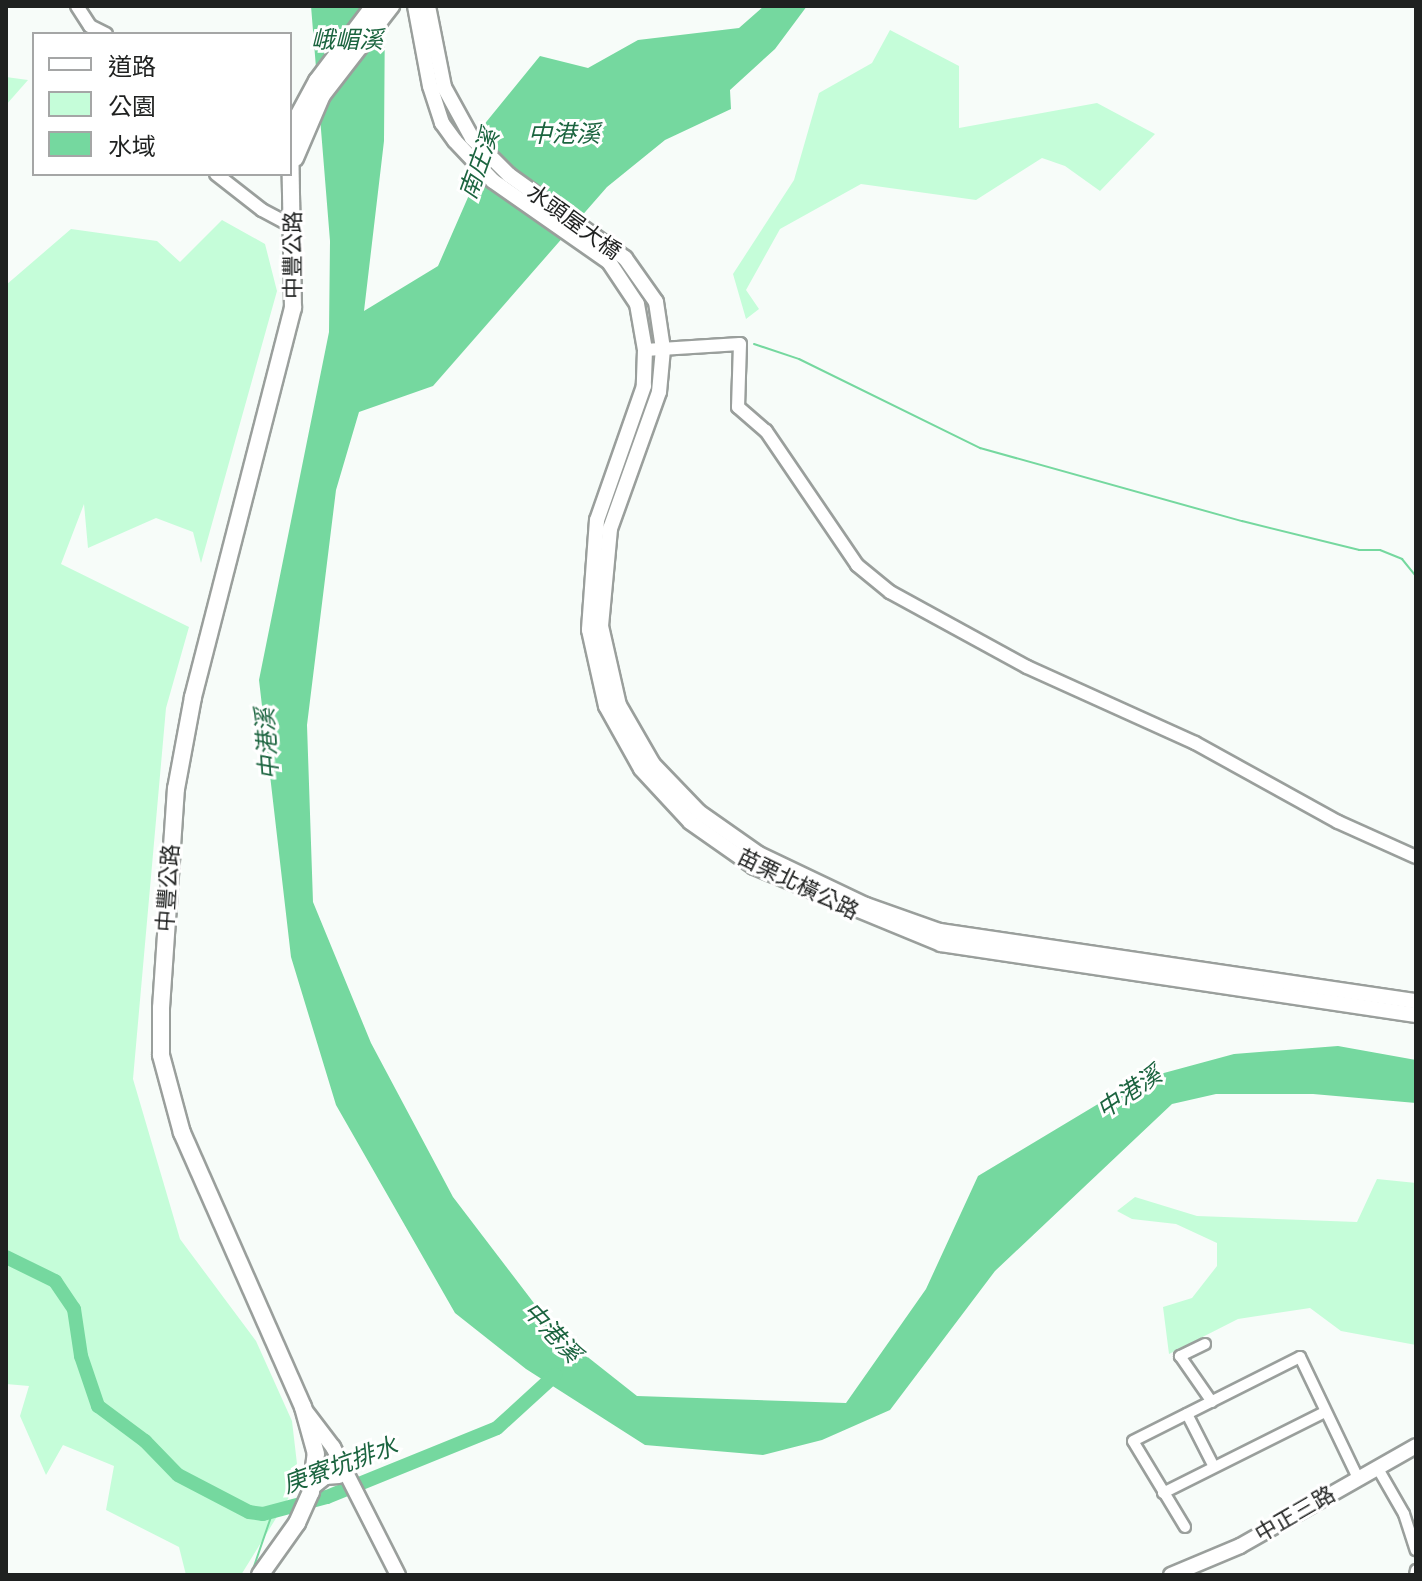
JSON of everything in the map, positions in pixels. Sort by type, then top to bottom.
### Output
[{"type":"main road","points":[[294,136],[317,81],[374,6]]},
{"type":"main road","points":[[294,136],[342,65],[391,6]]},
{"type":"main road","points":[[401,6],[417,22]]},
{"type":"main road","points":[[415,6],[417,22]]},
{"type":"main road","name":"水頭屋大橋","points":[[428,6],[453,111],[509,175],[635,268],[656,302],[663,349]]},
{"type":"main road","name":"水頭屋大橋","points":[[417,22],[442,123],[493,181],[578,237],[622,276],[637,304],[645,350]]},
{"type":"main road","name":"中豐公路","points":[[292,159],[294,136]]},
{"type":"main road","name":"中豐公路","points":[[291,176],[294,227],[287,344],[214,608],[176,789],[162,962],[161,1055],[182,1133],[305,1412],[316,1454],[313,1489]]},
{"type":"main road","name":"苗栗北橫公路","points":[[663,349],[659,392],[610,529],[601,626],[619,705],[653,764],[699,812],[759,854],[866,905],[940,931],[1416,1001]]},
{"type":"main road","name":"苗栗北橫公路","points":[[645,350],[644,386],[597,520],[589,630],[606,706],[641,769],[690,822],[754,867],[941,944],[1416,1015]]},
{"type":"main road","points":[[305,1412],[398,1575]]},
{"type":"main road","name":"中正三路","points":[[1171,1575],[1416,1446]]},
{"type":"main road","points":[[260,1575],[313,1489],[325,1477],[344,1480]]},
{"type":"street","points":[[77,6],[90,26],[102,32]]},
{"type":"street","points":[[219,176],[262,210],[294,227]]},
{"type":"street","points":[[645,350],[740,344],[738,407],[766,431],[857,565],[890,592],[1027,667],[1195,743],[1338,822],[1416,857]]},
{"type":"street","points":[[1205,1344],[1180,1356],[1212,1402]]},
{"type":"street","points":[[1185,1527],[1133,1441],[1300,1357],[1358,1478]]},
{"type":"street","points":[[1163,1493],[1325,1412]]},
{"type":"street","points":[[1187,1414],[1214,1467]]},
{"type":"street","points":[[1377,1467],[1404,1514],[1416,1550]]},
{"type":"green space","points":[[890,30],[959,66],[959,128],[1097,103],[1155,134],[1100,191],[1065,166],[1042,158],[976,200],[861,184],[780,229],[746,290],[759,309],[746,319],[733,274],[794,180],[819,93],[872,63]]},
{"type":"green space","points":[[6,77],[28,80],[6,105]]},
{"type":"green space","points":[[222,220],[265,244],[277,291],[201,563],[193,532],[156,518],[88,548],[84,504],[61,564],[189,627],[166,708],[133,1079],[180,1239],[256,1341],[292,1421],[299,1481],[241,1575],[186,1575],[179,1547],[106,1510],[114,1466],[63,1445],[46,1475],[20,1416],[29,1386],[6,1384],[6,285],[71,229],[157,241],[180,262]]},
{"type":"green space","points":[[1377,1179],[1416,1183],[1416,1345],[1341,1331],[1310,1308],[1238,1319],[1169,1354],[1163,1307],[1192,1298],[1217,1266],[1217,1243],[1176,1224],[1132,1219],[1117,1211],[1135,1197],[1197,1216],[1357,1222]]},
{"type":"water","name":"中港溪","points":[[311,6],[385,6],[384,141],[364,311],[438,266],[469,195],[478,132],[540,56],[588,68],[638,40],[739,28],[764,6],[807,6],[775,49],[730,90],[731,109],[665,140],[607,187],[433,386],[359,412],[336,490],[307,725],[313,902],[371,1043],[453,1197],[556,1332],[637,1396],[846,1403],[926,1289],[978,1176],[1138,1080],[1234,1054],[1338,1046],[1416,1060],[1416,1103],[1313,1094],[1216,1094],[1172,1104],[995,1271],[890,1410],[822,1440],[763,1455],[645,1445],[526,1369],[455,1313],[336,1105],[291,957],[259,680],[329,332],[330,241]]},
{"type":"waterway","points":[[754,344],[799,359],[980,448],[1242,521],[1359,550],[1380,550],[1402,559],[1416,576]]},
{"type":"waterway","name":"庚寮坑排水","points":[[6,1257],[55,1281],[74,1309],[81,1356],[98,1406],[145,1441],[178,1475],[249,1512],[263,1514],[327,1497],[497,1428],[555,1375]]},
{"type":"waterway","points":[[251,1575],[273,1511]]},
{"type":"water label","name":"峨嵋溪","points":[[347,40]]},
{"type":"water label","name":"南庄溪","points":[[479,164]]}]
